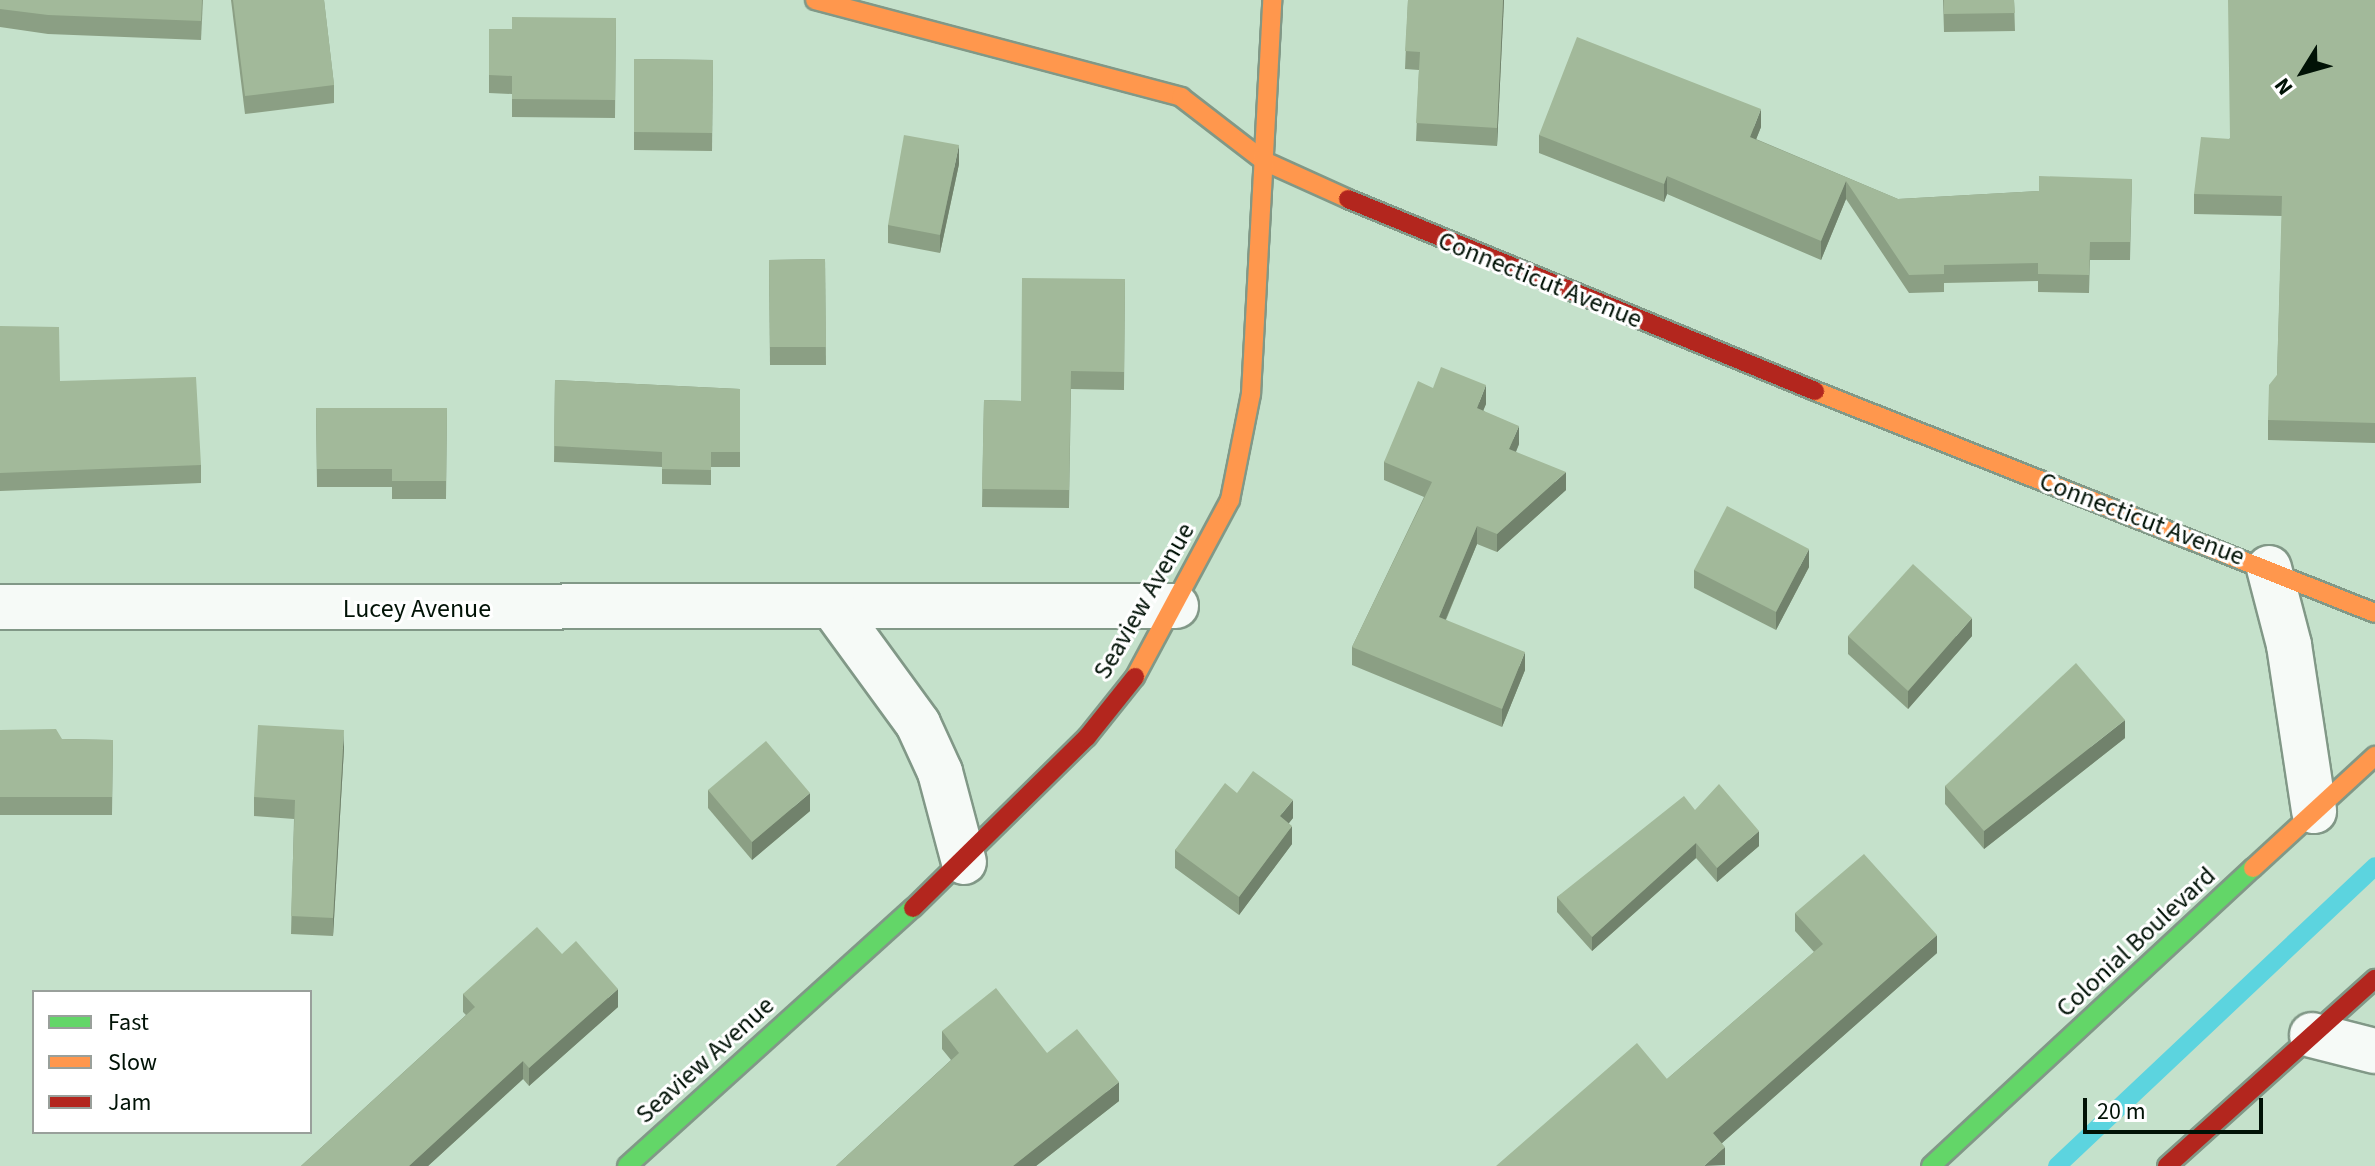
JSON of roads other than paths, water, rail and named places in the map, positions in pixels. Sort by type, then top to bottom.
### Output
[{"type":"street","name":"Connecticut Avenue","points":[[815,0],[1181,97],[1264,161],[1480,258],[2269,568],[2375,613]]},
{"type":"street","name":"Seaview Avenue","points":[[627,1166],[964,862],[1087,737],[1132,682],[1176,606],[1230,500],[1251,394],[1272,0]]},
{"type":"street","name":"Connecticut Avenue","points":[[2269,568],[2314,811]]},
{"type":"street","name":"Lucey Avenue","points":[[0,607],[835,610],[1176,606]]},
{"type":"street","points":[[835,610],[918,724],[948,796],[964,862]]},
{"type":"street","name":"Colonial Boulevard","points":[[1931,1166],[2375,756]]},
{"type":"street","points":[[2167,1166],[2375,979]]},
{"type":"street","points":[[2312,1035],[2375,1051]]},
{"type":"waterway","points":[[2057,1166],[2375,866]]}]
